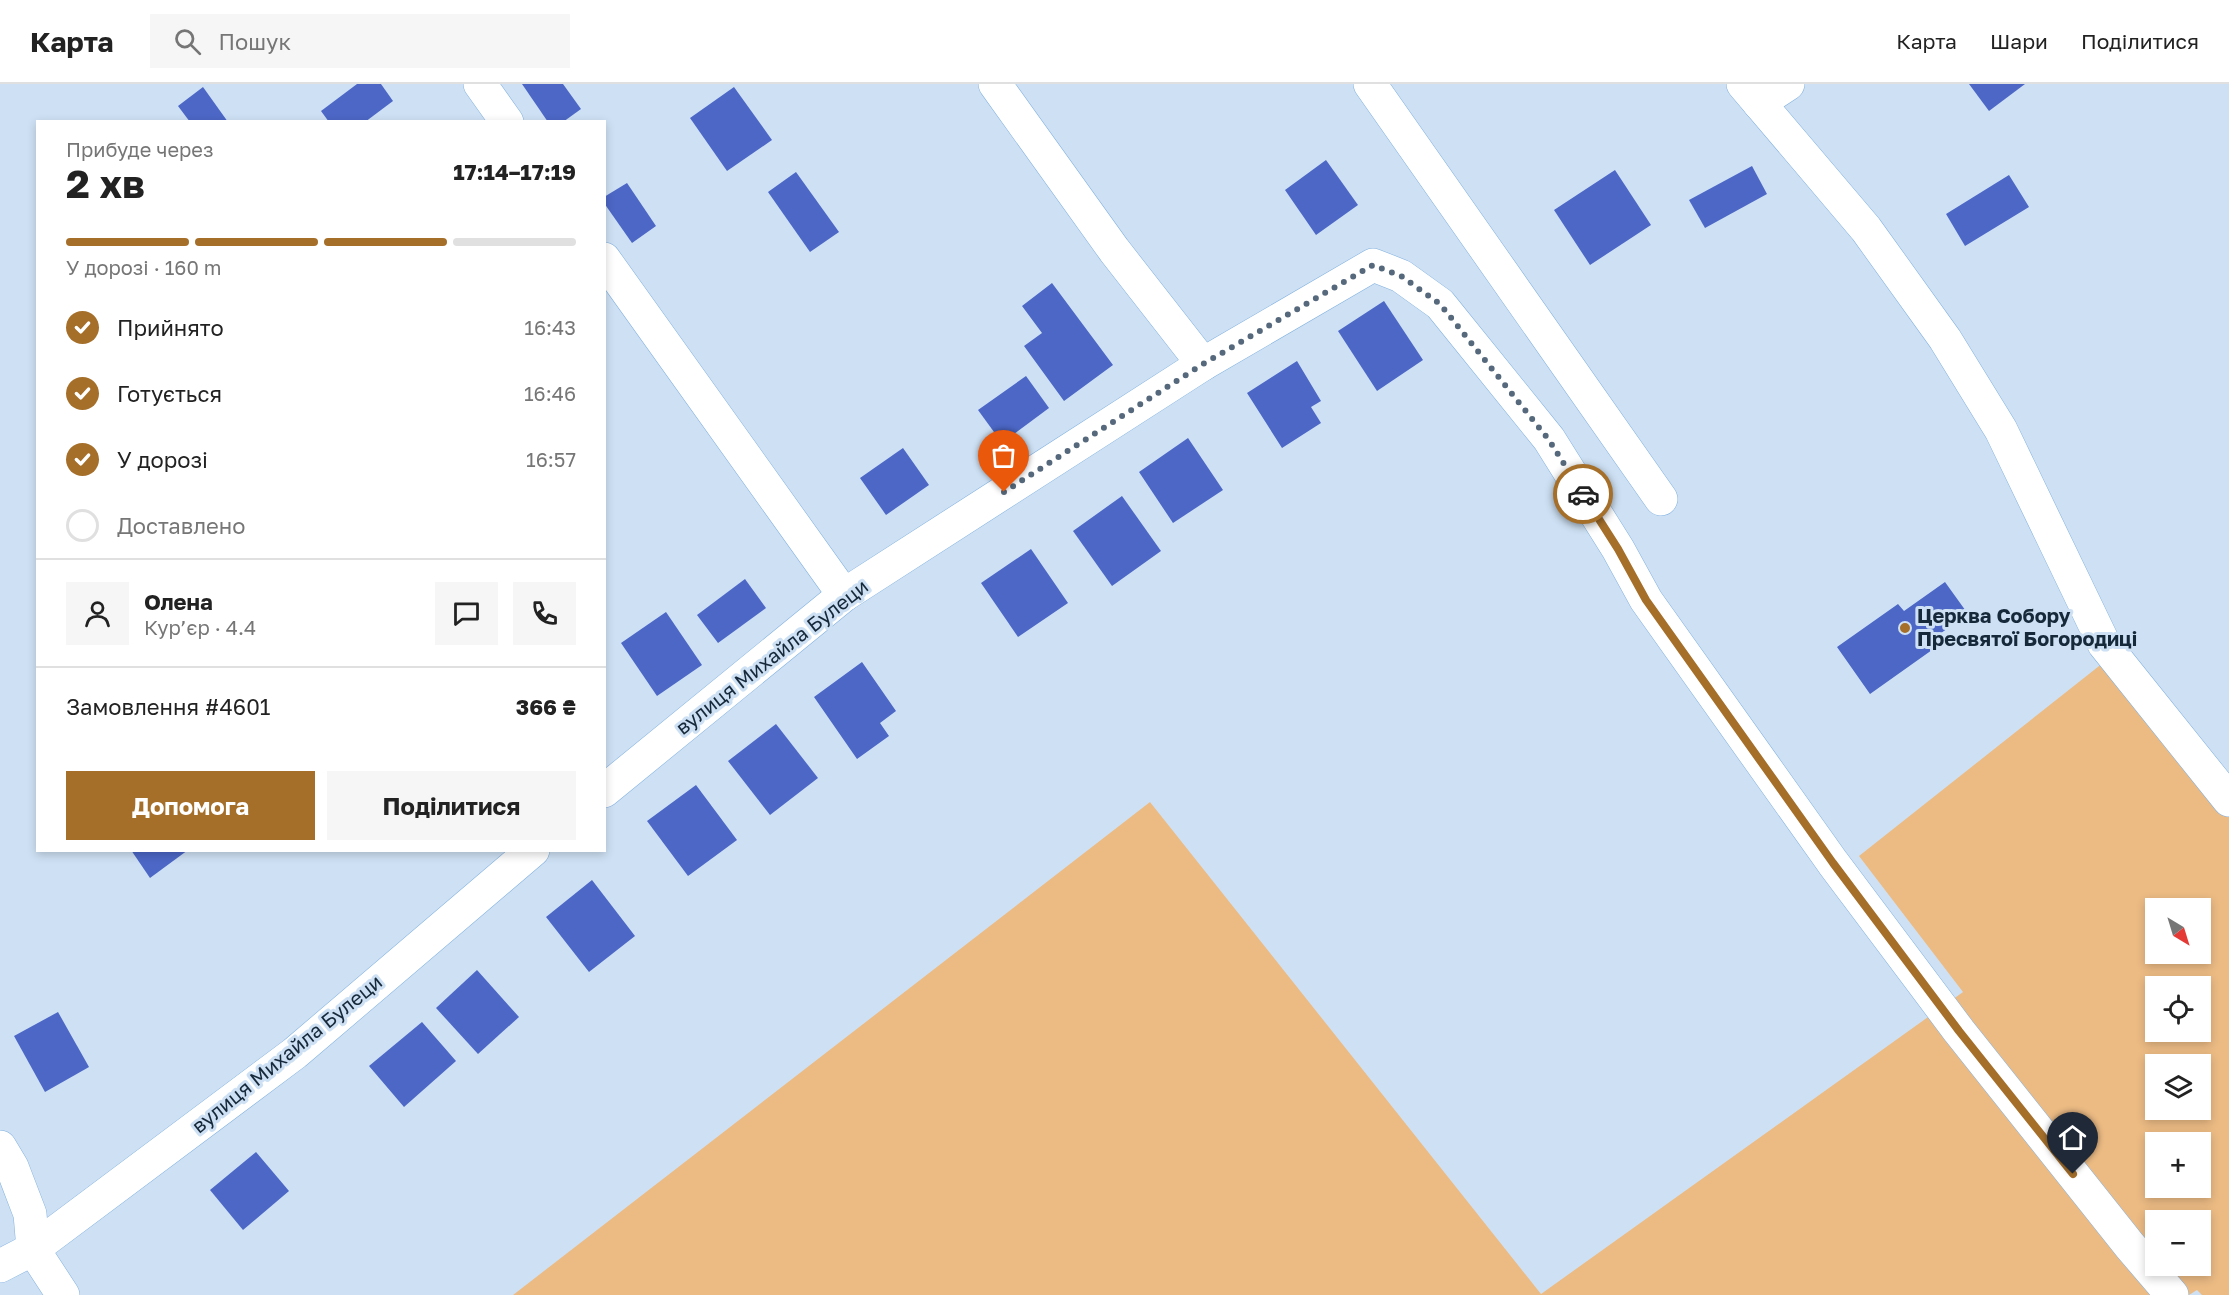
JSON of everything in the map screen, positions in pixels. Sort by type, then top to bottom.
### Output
[{"type":"street","points":[[480,84],[506,120]]},
{"type":"street","points":[[995,84],[1114,250],[1203,364]]},
{"type":"street","points":[[1370,84],[1661,499]]},
{"type":"street","points":[[1788,84],[1751,94],[1866,229],[1945,339],[2001,430],[2104,644],[2229,800]]},
{"type":"street","points":[[606,262],[844,595]]},
{"type":"street","name":"вулиця Михайла Булеци","points":[[606,789],[844,595],[1203,364],[1373,265],[1401,276],[1440,304],[1549,440],[1618,549],[1646,600],[1833,863],[1959,1031],[2130,1246],[2172,1295]]},
{"type":"street","name":"вулиця Михайла Булеци","points":[[0,1266],[33,1249],[295,1053],[531,852]]},
{"type":"street","points":[[0,1147],[12,1167],[30,1214],[33,1249],[63,1295]]},
{"type":"shaded area","points":[[2113,655],[2229,800],[2229,1295],[2202,1295],[2197,1290],[2189,1295],[513,1295],[1150,802],[1541,1294],[1963,992],[1859,856]]},
{"type":"building","points":[[357,84],[381,84],[393,101],[368,120],[328,120],[321,111]]},
{"type":"building","points":[[522,84],[563,84],[581,109],[566,120],[547,120]]},
{"type":"building","points":[[1969,84],[2025,84],[1989,111]]},
{"type":"building","points":[[203,87],[227,120],[188,120],[178,106]]},
{"type":"building","points":[[734,87],[772,140],[727,171],[690,118]]},
{"type":"building","points":[[1326,160],[1358,205],[1316,235],[1285,190]]},
{"type":"building","points":[[1752,166],[1767,194],[1705,228],[1689,200]]},
{"type":"building","points":[[1615,170],[1651,225],[1590,265],[1554,210]]},
{"type":"building","points":[[796,172],[839,232],[810,252],[768,192]]},
{"type":"building","points":[[2009,175],[2029,207],[1965,246],[1946,214]]},
{"type":"building","points":[[627,183],[656,226],[632,243],[606,206],[606,196]]},
{"type":"building","points":[[1052,283],[1113,365],[1064,401],[1024,346],[1042,333],[1022,306]]},
{"type":"building","points":[[1384,301],[1423,360],[1377,391],[1338,331]]},
{"type":"building","points":[[1297,361],[1321,401],[1311,407],[1321,423],[1282,448],[1247,393]]},
{"type":"building","points":[[1026,376],[1049,408],[1002,443],[978,410]]},
{"type":"building","points":[[1188,438],[1223,490],[1173,523],[1139,472]]},
{"type":"building","points":[[903,448],[929,485],[886,515],[860,478]]},
{"type":"building","points":[[1122,496],[1161,551],[1112,586],[1073,531]]},
{"type":"building","points":[[1031,549],[1068,603],[1018,637],[981,583]]},
{"type":"building","points":[[745,579],[766,608],[718,643],[697,615]]},
{"type":"building","name":"Церква Собору Пресвятої Богородиці","points":[[1945,582],[1968,614],[1927,643],[1932,650],[1870,694],[1837,647],[1898,604],[1904,611]]},
{"type":"building","points":[[666,612],[702,665],[657,696],[621,643]]},
{"type":"building","points":[[862,662],[896,711],[880,723],[889,736],[857,759],[814,697]]},
{"type":"building","points":[[776,724],[818,778],[770,815],[728,761]]},
{"type":"building","points":[[696,785],[737,840],[688,876],[647,821]]},
{"type":"building","points":[[132,852],[185,852],[150,878]]},
{"type":"building","points":[[592,880],[635,936],[589,972],[546,917]]},
{"type":"building","points":[[477,970],[519,1017],[478,1054],[436,1008]]},
{"type":"building","points":[[58,1012],[89,1067],[45,1092],[14,1036]]},
{"type":"building","points":[[422,1022],[456,1061],[404,1107],[369,1066]]},
{"type":"building","points":[[256,1152],[289,1191],[243,1230],[210,1190]]},
{"type":"way so far","points":[[1004,492],[1203,364],[1373,265],[1401,276],[1440,304],[1549,440],[1583,494]]},
{"type":"place","name":"Церква Собору Пресвятої Богородиці","points":[[1905,628]]},
{"type":"route","points":[[1583,494],[1618,549],[1646,600],[1833,863],[1959,1031],[2073,1174]]}]
